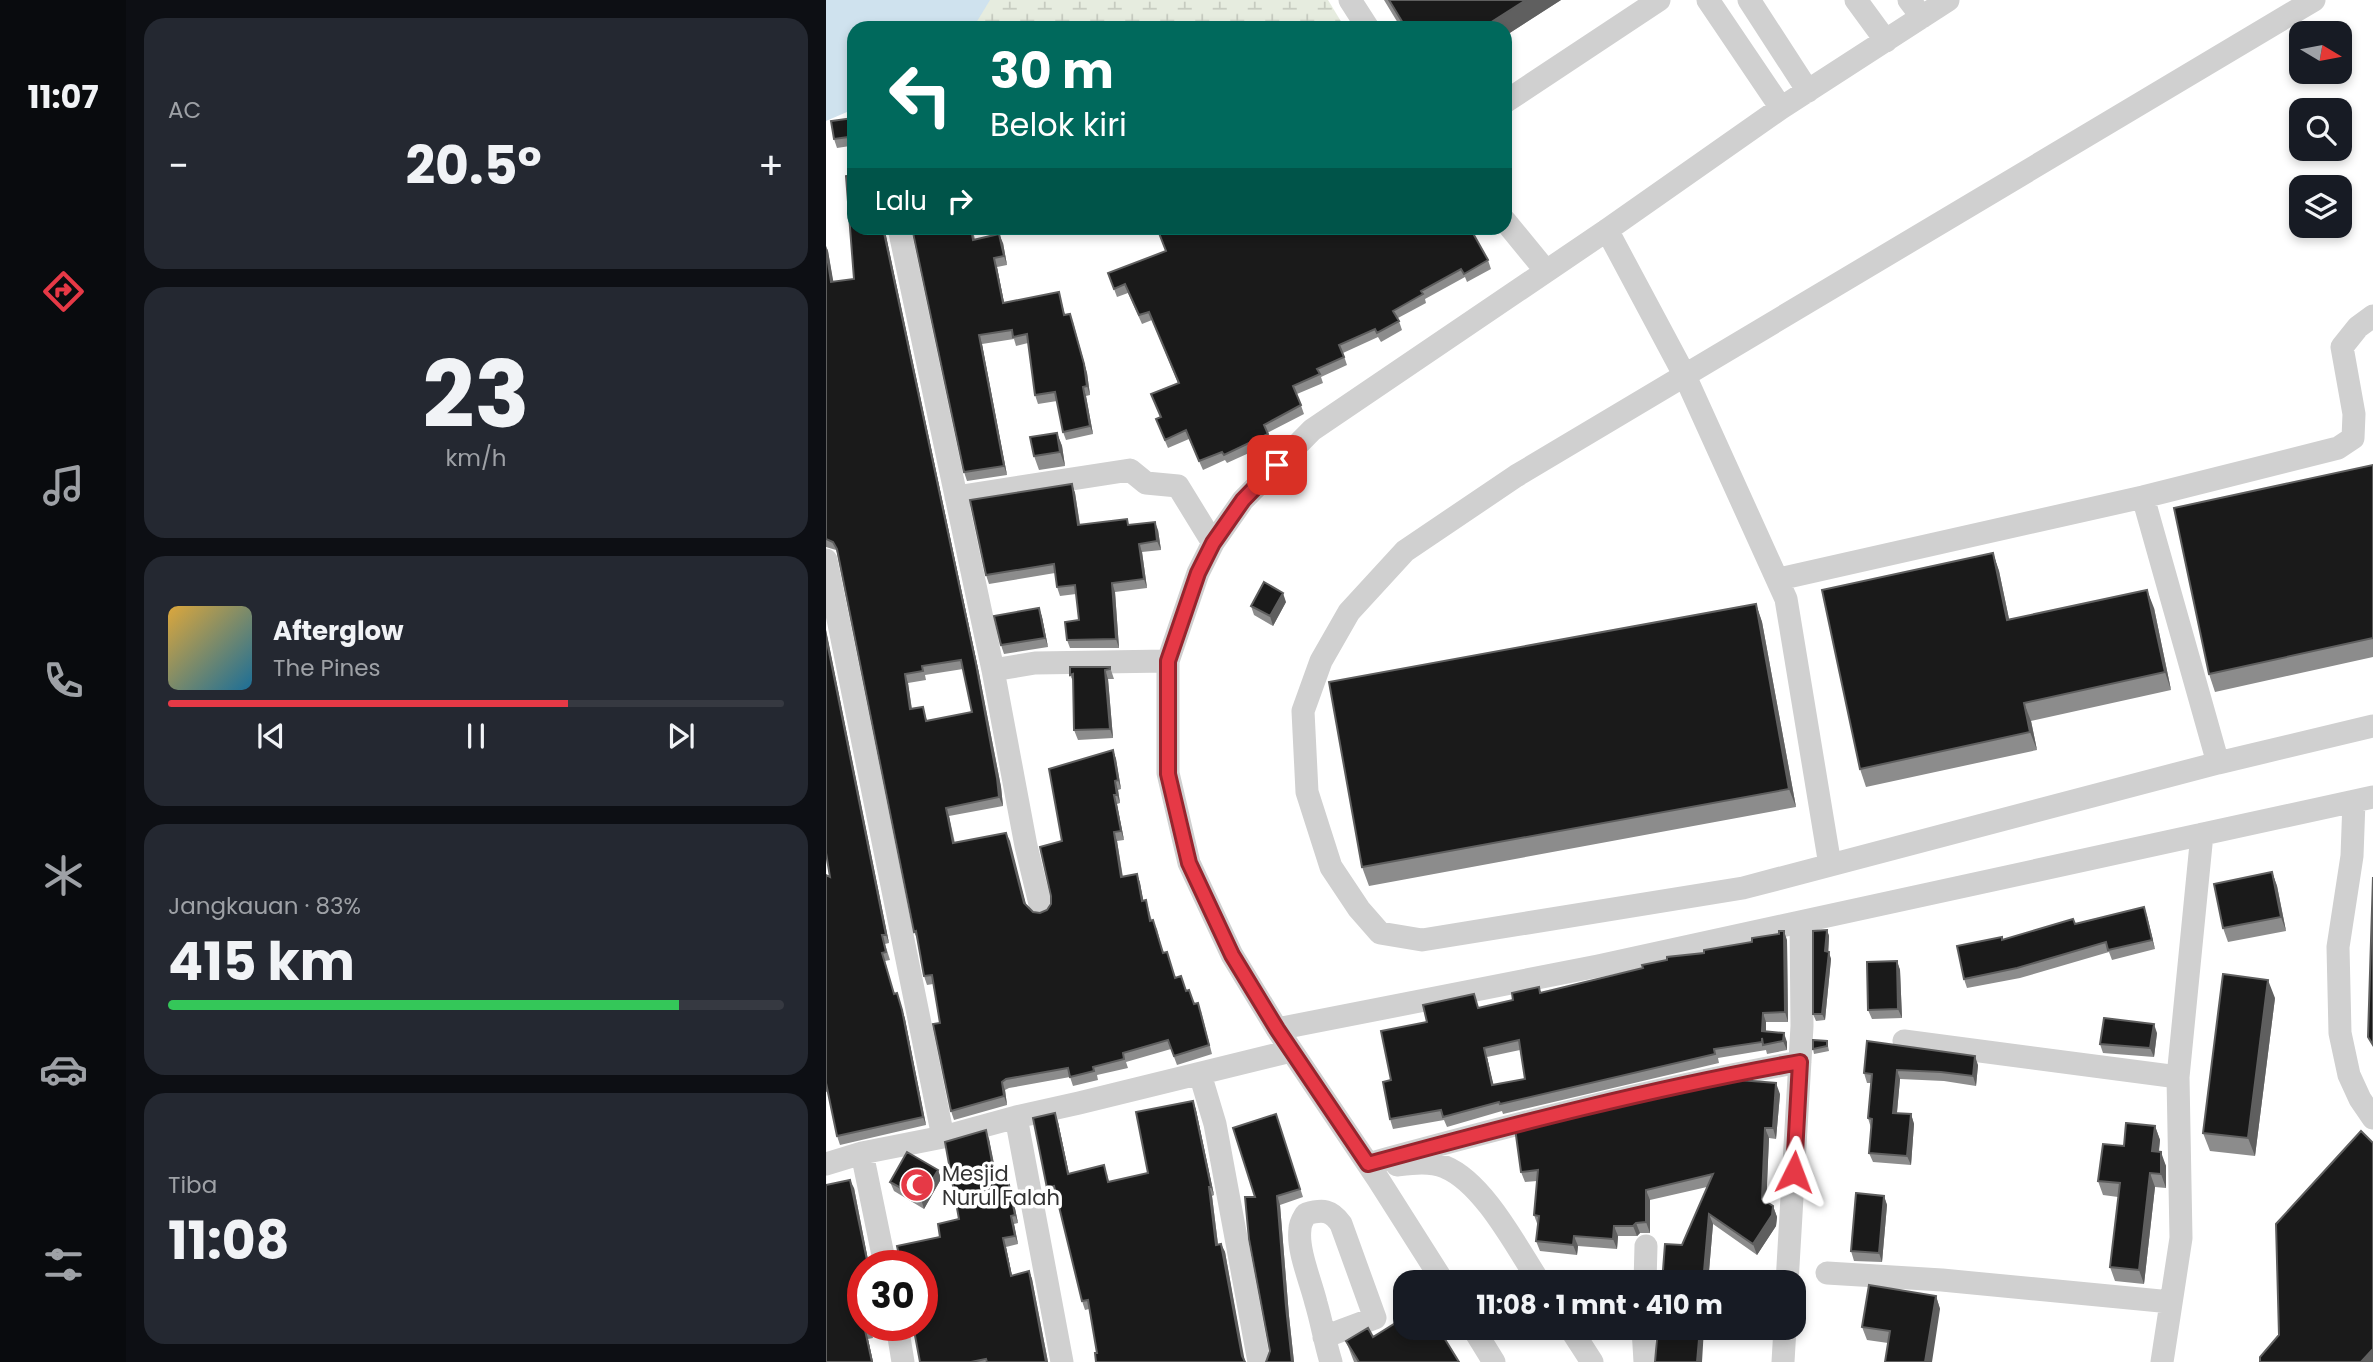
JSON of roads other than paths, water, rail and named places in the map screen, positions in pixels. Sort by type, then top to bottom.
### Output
[{"type":"street","points":[[1350,0],[1364,21]]},
{"type":"street","points":[[1512,97],[1659,0]]},
{"type":"street","points":[[1708,0],[1781,108]]},
{"type":"street","points":[[1749,0],[1808,91]]},
{"type":"street","points":[[1856,0],[1886,41]]},
{"type":"street","points":[[1436,1270],[1373,1171],[1291,1051],[1232,955],[1189,863],[1168,774],[1168,661],[1198,573],[1213,543],[1243,500],[1312,430],[1781,108],[1886,41],[1915,9],[1948,0]]},
{"type":"street","points":[[2314,0],[1516,476],[1405,551],[1349,612],[1321,661],[1303,710],[1307,792],[1331,867],[1359,909],[1380,933],[1422,940],[1743,888],[2218,763],[2373,726]]},
{"type":"street","points":[[1512,230],[1546,271]]},
{"type":"street","points":[[1607,230],[1685,376],[1779,579],[1786,599],[1830,866]]},
{"type":"street","points":[[900,235],[1041,908]]},
{"type":"street","points":[[1779,579],[2143,497],[2337,448],[2353,438],[2354,414],[2342,347],[2358,327],[2373,316]]},
{"type":"street","points":[[956,496],[1130,470],[1146,483],[1178,486],[1213,543]]},
{"type":"street","points":[[2143,497],[2218,763]]},
{"type":"street","points":[[826,560],[943,1137]]},
{"type":"street","points":[[993,670],[1035,663],[1168,661]]},
{"type":"street","points":[[1277,1029],[1598,966],[2363,799],[2338,947],[2340,1033],[2349,1075],[2373,1118]]},
{"type":"street","points":[[2162,1362],[2181,1238],[2178,1077],[2202,834]]},
{"type":"street","points":[[1788,1270],[1802,1026],[1801,922]]},
{"type":"street","points":[[1904,1041],[2178,1077]]},
{"type":"street","points":[[826,1164],[862,1153],[943,1137],[1291,1051]]},
{"type":"street","points":[[1373,1171],[1539,1117],[1579,1110],[1697,1080],[1800,1062]]},
{"type":"street","points":[[1200,1074],[1215,1124],[1259,1362]]},
{"type":"street","points":[[1016,1117],[1062,1362]]},
{"type":"street","points":[[862,1153],[882,1250]]},
{"type":"street","points":[[1373,1171],[1421,1162],[1445,1167],[1467,1180],[1486,1202],[1531,1270]]},
{"type":"street","points":[[1324,1337],[1375,1318],[1341,1224],[1333,1213],[1322,1210],[1306,1214],[1299,1231],[1324,1337],[1331,1362]]},
{"type":"street","points":[[1645,1270],[1646,1247]]},
{"type":"street","points":[[1827,1273],[1942,1280],[2171,1302]]},
{"type":"street","points":[[1480,1340],[1494,1362]]},
{"type":"street","points":[[1578,1340],[1592,1362]]},
{"type":"street","points":[[1644,1340],[1645,1362]]},
{"type":"street","points":[[1783,1362],[1784,1340]]},
{"type":"street","points":[[900,1341],[903,1362]]},
{"type":"water","points":[[826,0],[990,0],[977,21],[847,21],[847,112],[826,121]]},
{"type":"place","name":"Mesjid Nurul Falah","points":[[917,1185]]}]
